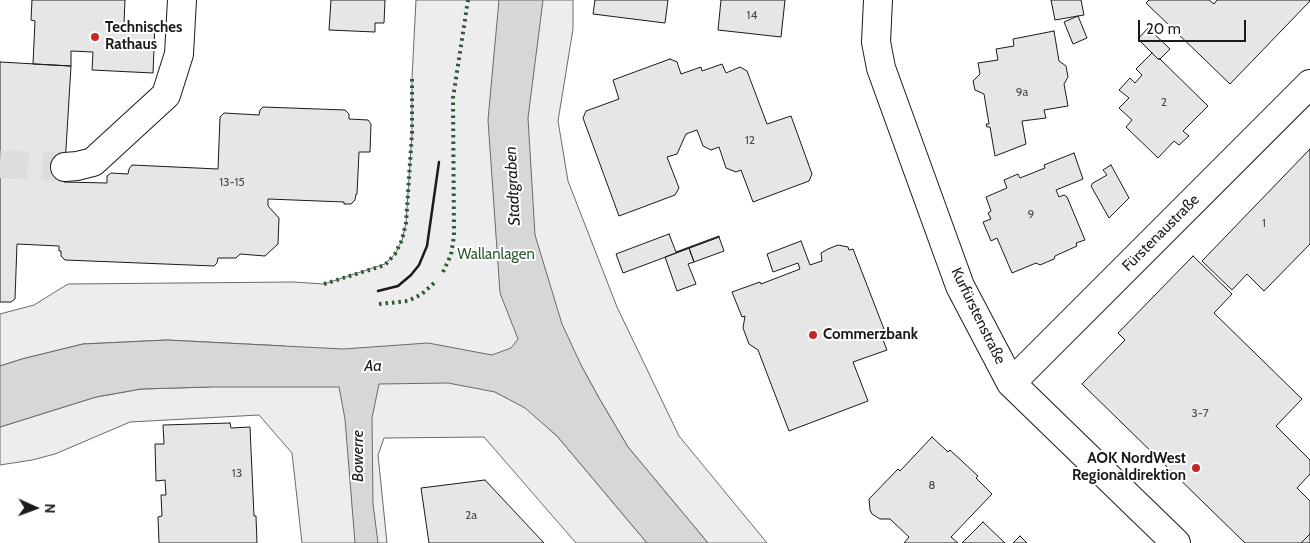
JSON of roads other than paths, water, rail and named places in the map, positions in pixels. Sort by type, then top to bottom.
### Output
[{"type":"street","points":[[65,167],[93,162],[166,94],[179,54],[182,0]]},
{"type":"street","name":"Kurfürstenstraße","points":[[878,0],[876,42],[881,68],[960,286],[1011,383],[1176,543]]},
{"type":"street","name":"Fürstenaustraße","points":[[1011,383],[1310,84]]},
{"type":"water","points":[[499,0],[543,0],[528,118],[535,235],[562,324],[582,367],[628,447],[708,543],[647,543],[557,436],[525,408],[495,392],[448,383],[379,384],[372,418],[373,504],[378,543],[355,543],[345,419],[339,387],[141,389],[96,397],[0,427],[0,366],[83,344],[167,340],[343,349],[428,343],[492,355],[511,348],[518,339],[500,293],[488,120]]},
{"type":"tunnel","points":[[0,164],[65,167]]},
{"type":"place","name":"Technisches Rathaus","points":[[95,37]]},
{"type":"place","name":"Commerzbank","points":[[813,335]]},
{"type":"place","name":"AOK NordWest Regionaldirektion","points":[[1196,468]]},
{"type":"water label","name":"Stadtgraben","points":[[513,186]]},
{"type":"water label","name":"Aa","points":[[373,366]]},
{"type":"water label","name":"Bowerre","points":[[358,456]]},
{"type":"park label","name":"Wallanlagen","points":[[496,255]]}]
